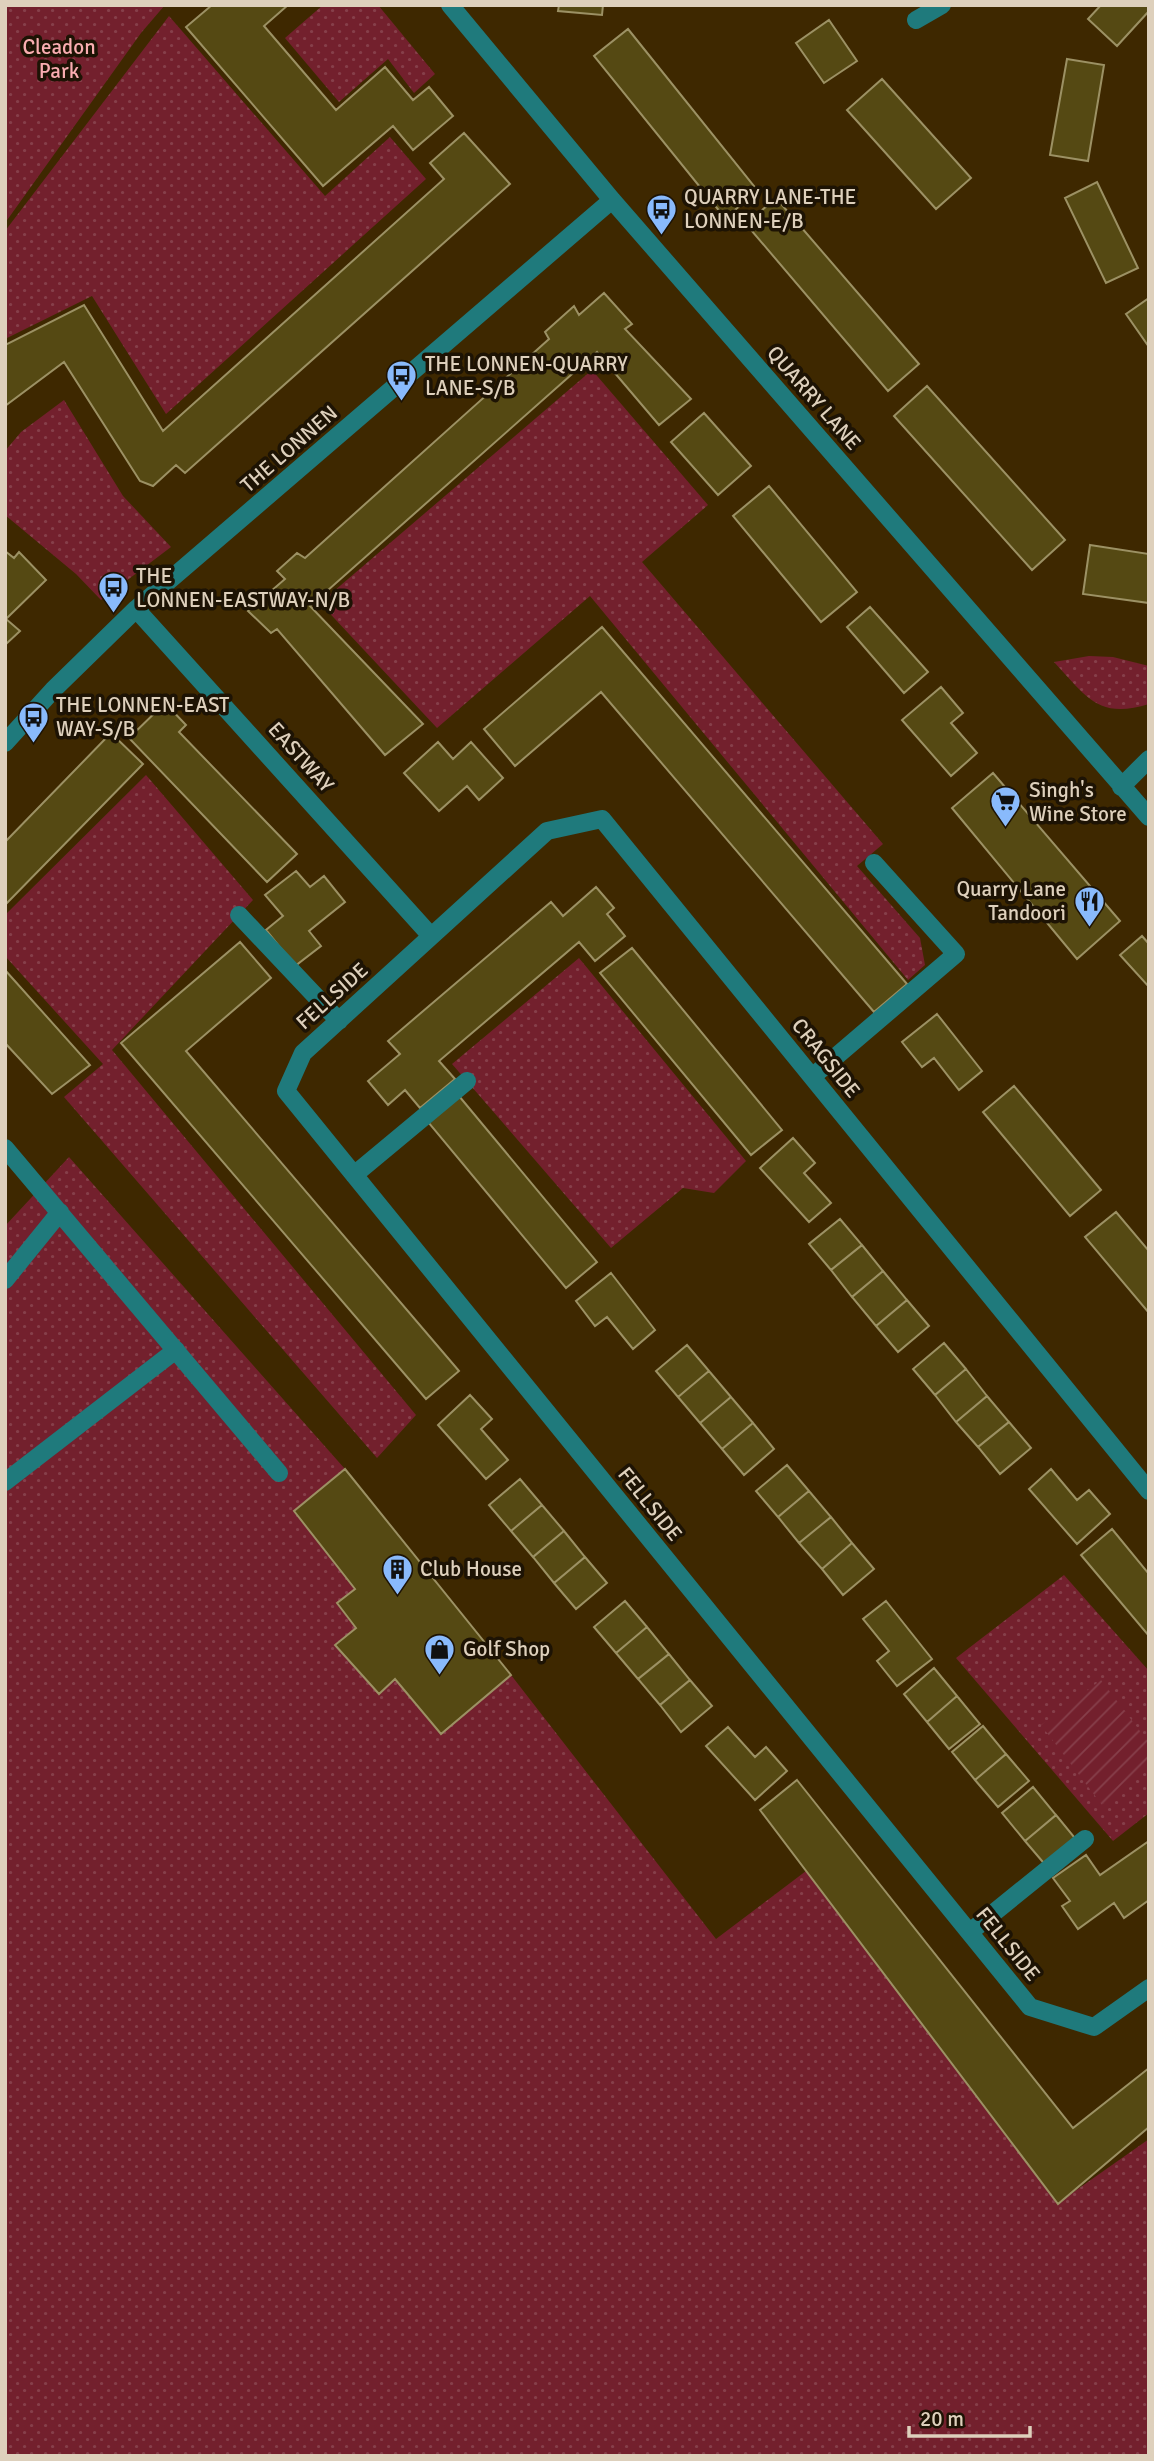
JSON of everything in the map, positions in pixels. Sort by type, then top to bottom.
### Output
[{"type":"street","name":"QUARRY LANE","points":[[450,5],[612,200],[1149,817]]},
{"type":"street","points":[[916,20],[942,5]]},
{"type":"street","name":"THE LONNEN","points":[[5,743],[52,690],[136,609],[612,200]]},
{"type":"street","name":"EASTWAY","points":[[136,609],[431,936]]},
{"type":"street","points":[[1121,787],[1149,759]]},
{"type":"street","name":"CRAGSIDE","points":[[431,936],[547,831],[602,819],[1149,1491]]},
{"type":"street","points":[[812,1077],[956,954],[874,863]]},
{"type":"street","points":[[239,915],[339,1021]]},
{"type":"street","name":"FELLSIDE","points":[[431,936],[303,1054],[286,1091],[1030,2007],[1094,2027],[1149,1988]]},
{"type":"street","points":[[354,1175],[467,1081]]},
{"type":"street","points":[[5,1149],[279,1473]]},
{"type":"street","points":[[5,1280],[60,1212]]},
{"type":"street","points":[[5,1482],[176,1350]]},
{"type":"street","points":[[970,1932],[1085,1839]]},
{"type":"green space","name":"Cleadon Park","points":[[5,5],[165,5],[141,33],[5,223]]},
{"type":"green space","points":[[323,5],[378,5],[435,74],[414,93],[388,59],[339,102],[285,38]]},
{"type":"green space","points":[[169,16],[325,196],[390,137],[426,179],[166,414],[92,296],[5,339],[5,231]]},
{"type":"green space","points":[[592,370],[708,505],[642,562],[883,844],[857,866],[920,938],[925,965],[908,980],[590,596],[437,728],[320,603]]},
{"type":"green space","points":[[64,400],[123,496],[171,547],[101,600],[76,574],[5,515],[5,451],[21,432]]},
{"type":"green space","points":[[1089,656],[1113,657],[1149,666],[1149,704],[1132,708],[1105,707],[1094,702],[1054,662]]},
{"type":"green space","points":[[146,775],[253,900],[112,1050],[416,1415],[377,1458],[64,1097],[103,1064],[5,956],[5,915]]},
{"type":"green space","points":[[579,958],[746,1161],[714,1193],[683,1188],[611,1248],[452,1064]]},
{"type":"green space","points":[[69,1157],[345,1469],[511,1675],[716,1939],[806,1871],[1058,2203],[1149,2139],[1149,2456],[5,2456],[5,1226]]},
{"type":"green space","points":[[1064,1575],[1149,1671],[1149,1813],[1113,1841],[956,1658]]},
{"type":"green space","points":[[1101,1680],[1149,1743],[1149,1769],[1102,1805],[1041,1725]]},
{"type":"building","points":[[212,5],[288,5],[264,26],[336,110],[385,67],[413,100],[429,87],[453,116],[413,150],[393,126],[323,186],[186,27]]},
{"type":"building","points":[[559,5],[603,5],[602,15],[558,11]]},
{"type":"building","points":[[1101,5],[1149,5],[1149,11],[1117,46],[1088,19]]},
{"type":"building","points":[[829,20],[857,61],[824,83],[796,43]]},
{"type":"building","points":[[628,29],[758,191],[725,218],[594,56]]},
{"type":"building","points":[[1067,59],[1104,65],[1088,161],[1050,155]]},
{"type":"building","points":[[882,79],[971,178],[936,209],[847,110]]},
{"type":"building","points":[[464,133],[510,184],[185,473],[176,465],[153,486],[140,481],[64,362],[5,406],[5,345],[84,305],[163,431],[444,179],[430,163]]},
{"type":"building","points":[[1097,182],[1138,268],[1106,283],[1065,198]]},
{"type":"building","points":[[776,198],[919,364],[888,391],[746,224]]},
{"type":"building","points":[[604,293],[632,324],[625,329],[691,399],[659,425],[597,352],[310,606],[423,724],[385,755],[277,629],[271,633],[248,611],[285,579],[277,571],[297,553],[305,558],[549,339],[545,332],[574,306],[579,315]]},
{"type":"building","points":[[1149,298],[1149,347],[1126,314]]},
{"type":"building","points":[[927,386],[1065,540],[1032,570],[894,416]]},
{"type":"building","points":[[704,413],[751,466],[718,495],[671,442]]},
{"type":"building","points":[[769,486],[857,592],[821,622],[733,516]]},
{"type":"building","points":[[1090,545],[1149,554],[1149,603],[1083,594]]},
{"type":"building","points":[[5,551],[14,558],[19,552],[46,580],[6,619],[20,631],[5,645]]},
{"type":"building","points":[[870,607],[928,672],[904,693],[847,627]]},
{"type":"building","points":[[602,627],[907,984],[874,1012],[601,692],[515,766],[484,729]]},
{"type":"building","points":[[941,687],[963,713],[951,723],[977,753],[951,776],[902,720]]},
{"type":"building","points":[[165,703],[186,725],[179,732],[297,854],[267,882],[129,738]]},
{"type":"building","points":[[111,733],[143,764],[5,905],[5,842]]},
{"type":"building","points":[[438,742],[453,759],[471,742],[503,778],[479,800],[467,786],[439,811],[404,773]]},
{"type":"building","points":[[993,773],[1120,921],[1077,959],[952,808]]},
{"type":"building","points":[[296,871],[310,887],[324,876],[345,902],[309,931],[321,946],[295,966],[266,930],[283,916],[265,895]]},
{"type":"building","points":[[596,887],[614,908],[607,914],[625,936],[595,961],[579,942],[439,1061],[455,1079],[420,1108],[405,1090],[388,1105],[368,1081],[400,1054],[388,1041],[551,902],[563,916]]},
{"type":"building","points":[[1142,936],[1149,944],[1149,987],[1120,955]]},
{"type":"building","points":[[240,942],[271,978],[186,1051],[459,1371],[426,1399],[121,1043]]},
{"type":"building","points":[[632,948],[782,1130],[751,1155],[600,973]]},
{"type":"building","points":[[5,970],[90,1065],[52,1094],[5,1043]]},
{"type":"building","points":[[937,1014],[982,1071],[959,1090],[934,1058],[922,1067],[902,1042]]},
{"type":"building","points":[[1014,1086],[1101,1190],[1070,1216],[983,1112]]},
{"type":"building","points":[[459,1096],[597,1262],[566,1288],[428,1122]]},
{"type":"building","points":[[793,1138],[815,1163],[804,1173],[831,1203],[809,1222],[760,1168]]},
{"type":"building","points":[[1116,1212],[1149,1251],[1149,1313],[1085,1237]]},
{"type":"building","points":[[840,1219],[862,1245],[831,1270],[809,1244]]},
{"type":"building","points":[[862,1245],[883,1271],[852,1297],[831,1270]]},
{"type":"building","points":[[883,1271],[907,1300],[876,1326],[852,1297]]},
{"type":"building","points":[[611,1273],[655,1330],[633,1349],[607,1317],[595,1326],[576,1301]]},
{"type":"building","points":[[907,1300],[929,1326],[898,1352],[876,1326]]},
{"type":"building","points":[[944,1343],[966,1369],[935,1395],[913,1369]]},
{"type":"building","points":[[687,1345],[709,1371],[678,1397],[656,1371]]},
{"type":"building","points":[[966,1369],[987,1396],[956,1422],[935,1395]]},
{"type":"building","points":[[709,1371],[731,1397],[700,1423],[678,1397]]},
{"type":"building","points":[[470,1395],[492,1419],[481,1429],[508,1460],[486,1479],[438,1425]]},
{"type":"building","points":[[987,1396],[1009,1422],[978,1447],[956,1422]]},
{"type":"building","points":[[731,1397],[753,1423],[722,1449],[700,1423]]},
{"type":"building","points":[[1009,1422],[1031,1448],[1000,1474],[978,1447]]},
{"type":"building","points":[[753,1423],[774,1449],[744,1475],[722,1449]]},
{"type":"building","points":[[787,1465],[809,1491],[778,1517],[756,1491]]},
{"type":"building","name":"Club House","points":[[345,1469],[511,1675],[441,1734],[395,1679],[379,1694],[335,1645],[356,1628],[337,1603],[355,1589],[294,1511]]},
{"type":"building","points":[[1051,1469],[1077,1500],[1089,1490],[1110,1514],[1077,1544],[1029,1489]]},
{"type":"building","points":[[520,1479],[542,1505],[511,1531],[489,1505]]},
{"type":"building","points":[[809,1491],[831,1517],[799,1543],[778,1517]]},
{"type":"building","points":[[542,1505],[564,1531],[533,1557],[511,1531]]},
{"type":"building","points":[[831,1517],[852,1543],[822,1569],[799,1543]]},
{"type":"building","points":[[1112,1529],[1149,1574],[1149,1636],[1081,1555]]},
{"type":"building","points":[[564,1531],[585,1557],[554,1583],[533,1557]]},
{"type":"building","points":[[852,1543],[874,1569],[843,1595],[822,1569]]},
{"type":"building","points":[[585,1557],[607,1583],[576,1609],[554,1583]]},
{"type":"building","points":[[625,1601],[647,1627],[616,1653],[594,1627]]},
{"type":"building","points":[[886,1601],[932,1659],[897,1686],[877,1661],[889,1651],[863,1619]]},
{"type":"building","points":[[647,1627],[669,1654],[638,1679],[616,1653]]},
{"type":"building","points":[[669,1654],[690,1680],[660,1705],[638,1679]]},
{"type":"building","points":[[934,1668],[957,1696],[927,1722],[904,1694]]},
{"type":"building","points":[[690,1680],[712,1706],[681,1732],[660,1705]]},
{"type":"building","points":[[957,1696],[980,1724],[949,1749],[927,1722]]},
{"type":"building","points":[[983,1726],[1006,1754],[975,1780],[952,1752]]},
{"type":"building","points":[[728,1727],[755,1757],[766,1747],[787,1771],[755,1800],[706,1746]]},
{"type":"building","points":[[1006,1754],[1029,1781],[998,1807],[975,1780]]},
{"type":"building","points":[[797,1780],[1073,2128],[1149,2068],[1149,2127],[1058,2204],[760,1810]]},
{"type":"building","points":[[1033,1787],[1056,1815],[1025,1841],[1002,1813]]},
{"type":"building","points":[[1056,1815],[1079,1843],[1048,1868],[1025,1841]]},
{"type":"building","points":[[1149,1841],[1149,1900],[1124,1918],[1114,1903],[1078,1929],[1062,1906],[1070,1901],[1053,1878],[1086,1855],[1100,1875]]},
{"type":"place","name":"QUARRY LANE-THE LONNEN-E/B","points":[[661,236]]},
{"type":"place","name":"THE LONNEN-QUARRY LANE-S/B","points":[[402,403]]},
{"type":"place","name":"THE LONNEN-EASTWAY-N/B","points":[[113,615]]},
{"type":"place","name":"THE LONNEN-EAST WAY-S/B","points":[[33,744]]},
{"type":"place","name":"Singh's Wine Store","points":[[1006,829]]},
{"type":"place","name":"Quarry Lane Tandoori","points":[[1089,928]]},
{"type":"place","name":"Club House","points":[[397,1596]]},
{"type":"place","name":"Golf Shop","points":[[440,1676]]}]
